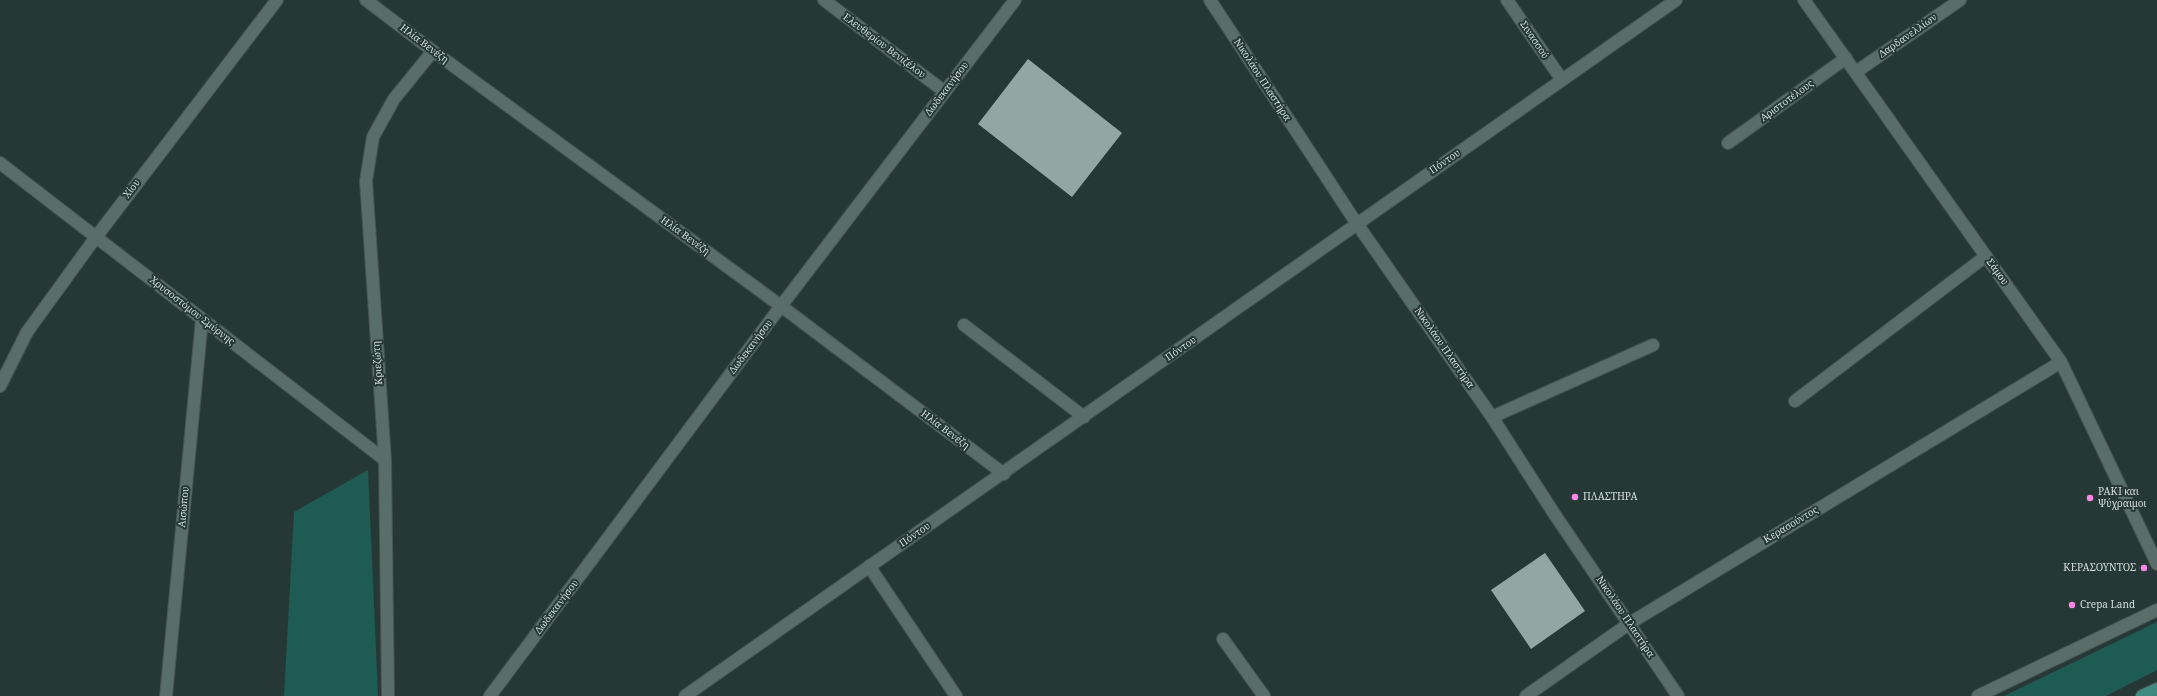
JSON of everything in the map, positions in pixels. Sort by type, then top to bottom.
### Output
[{"type":"main road","points":[[2142,696],[2157,689]]},
{"type":"street","name":"Χίου","points":[[0,386],[27,332],[96,237],[277,0]]},
{"type":"street","name":"Ηλία Βενέζη","points":[[366,0],[433,51],[781,306],[1004,474]]},
{"type":"street","name":"Ελευθερίου Βενιζέλου","points":[[824,0],[945,92]]},
{"type":"street","name":"Δωδεκανήσου","points":[[490,696],[781,306],[1015,0]]},
{"type":"street","name":"Νικολάου Πλαστήρα","points":[[1210,0],[1357,224],[1492,417],[1555,515],[1630,622],[1678,696]]},
{"type":"street","name":"Σινασσού","points":[[1507,0],[1562,80]]},
{"type":"street","name":"Πόντου","points":[[685,696],[1004,474],[1676,0]]},
{"type":"street","name":"Σάμου","points":[[1804,0],[2061,362],[2157,564]]},
{"type":"street","name":"Δαρδανελλίων","points":[[1856,72],[1960,0]]},
{"type":"street","name":"Κριεζώτη","points":[[388,696],[385,460],[366,181],[373,137],[394,99],[433,51]]},
{"type":"street","name":"Αριστοτέλους","points":[[1728,143],[1846,58]]},
{"type":"street","name":"Χρυσοστόμου Σμύρνης","points":[[0,163],[385,460]]},
{"type":"street","points":[[1795,401],[1986,256]]},
{"type":"street","name":"Αισώπου","points":[[166,696],[202,319]]},
{"type":"street","points":[[964,325],[1084,417]]},
{"type":"street","points":[[1492,417],[1653,345]]},
{"type":"street","name":"Κερασούντος","points":[[1526,696],[1630,622],[2061,362]]},
{"type":"street","points":[[870,566],[956,696]]},
{"type":"street","points":[[1978,696],[2157,610]]},
{"type":"street","points":[[1223,639],[1264,696]]},
{"type":"green space","points":[[368,470],[378,696],[284,696],[294,512]]},
{"type":"green space","points":[[2157,622],[2157,670],[2106,696],[2004,696]]},
{"type":"building","points":[[1028,59],[1122,133],[1072,197],[978,124]]},
{"type":"building","points":[[1545,553],[1585,611],[1531,649],[1491,590]]},
{"type":"place","name":"ΠΛΑΣΤΗΡΑ","points":[[1575,497]]},
{"type":"place","name":"ΡΑΚΙ και Ψύχραιμοι","points":[[2090,498]]},
{"type":"place","name":"ΚΕΡΑΣΟΥΝΤΟΣ","points":[[2144,568]]},
{"type":"place","name":"Crepa Land","points":[[2072,605]]}]
